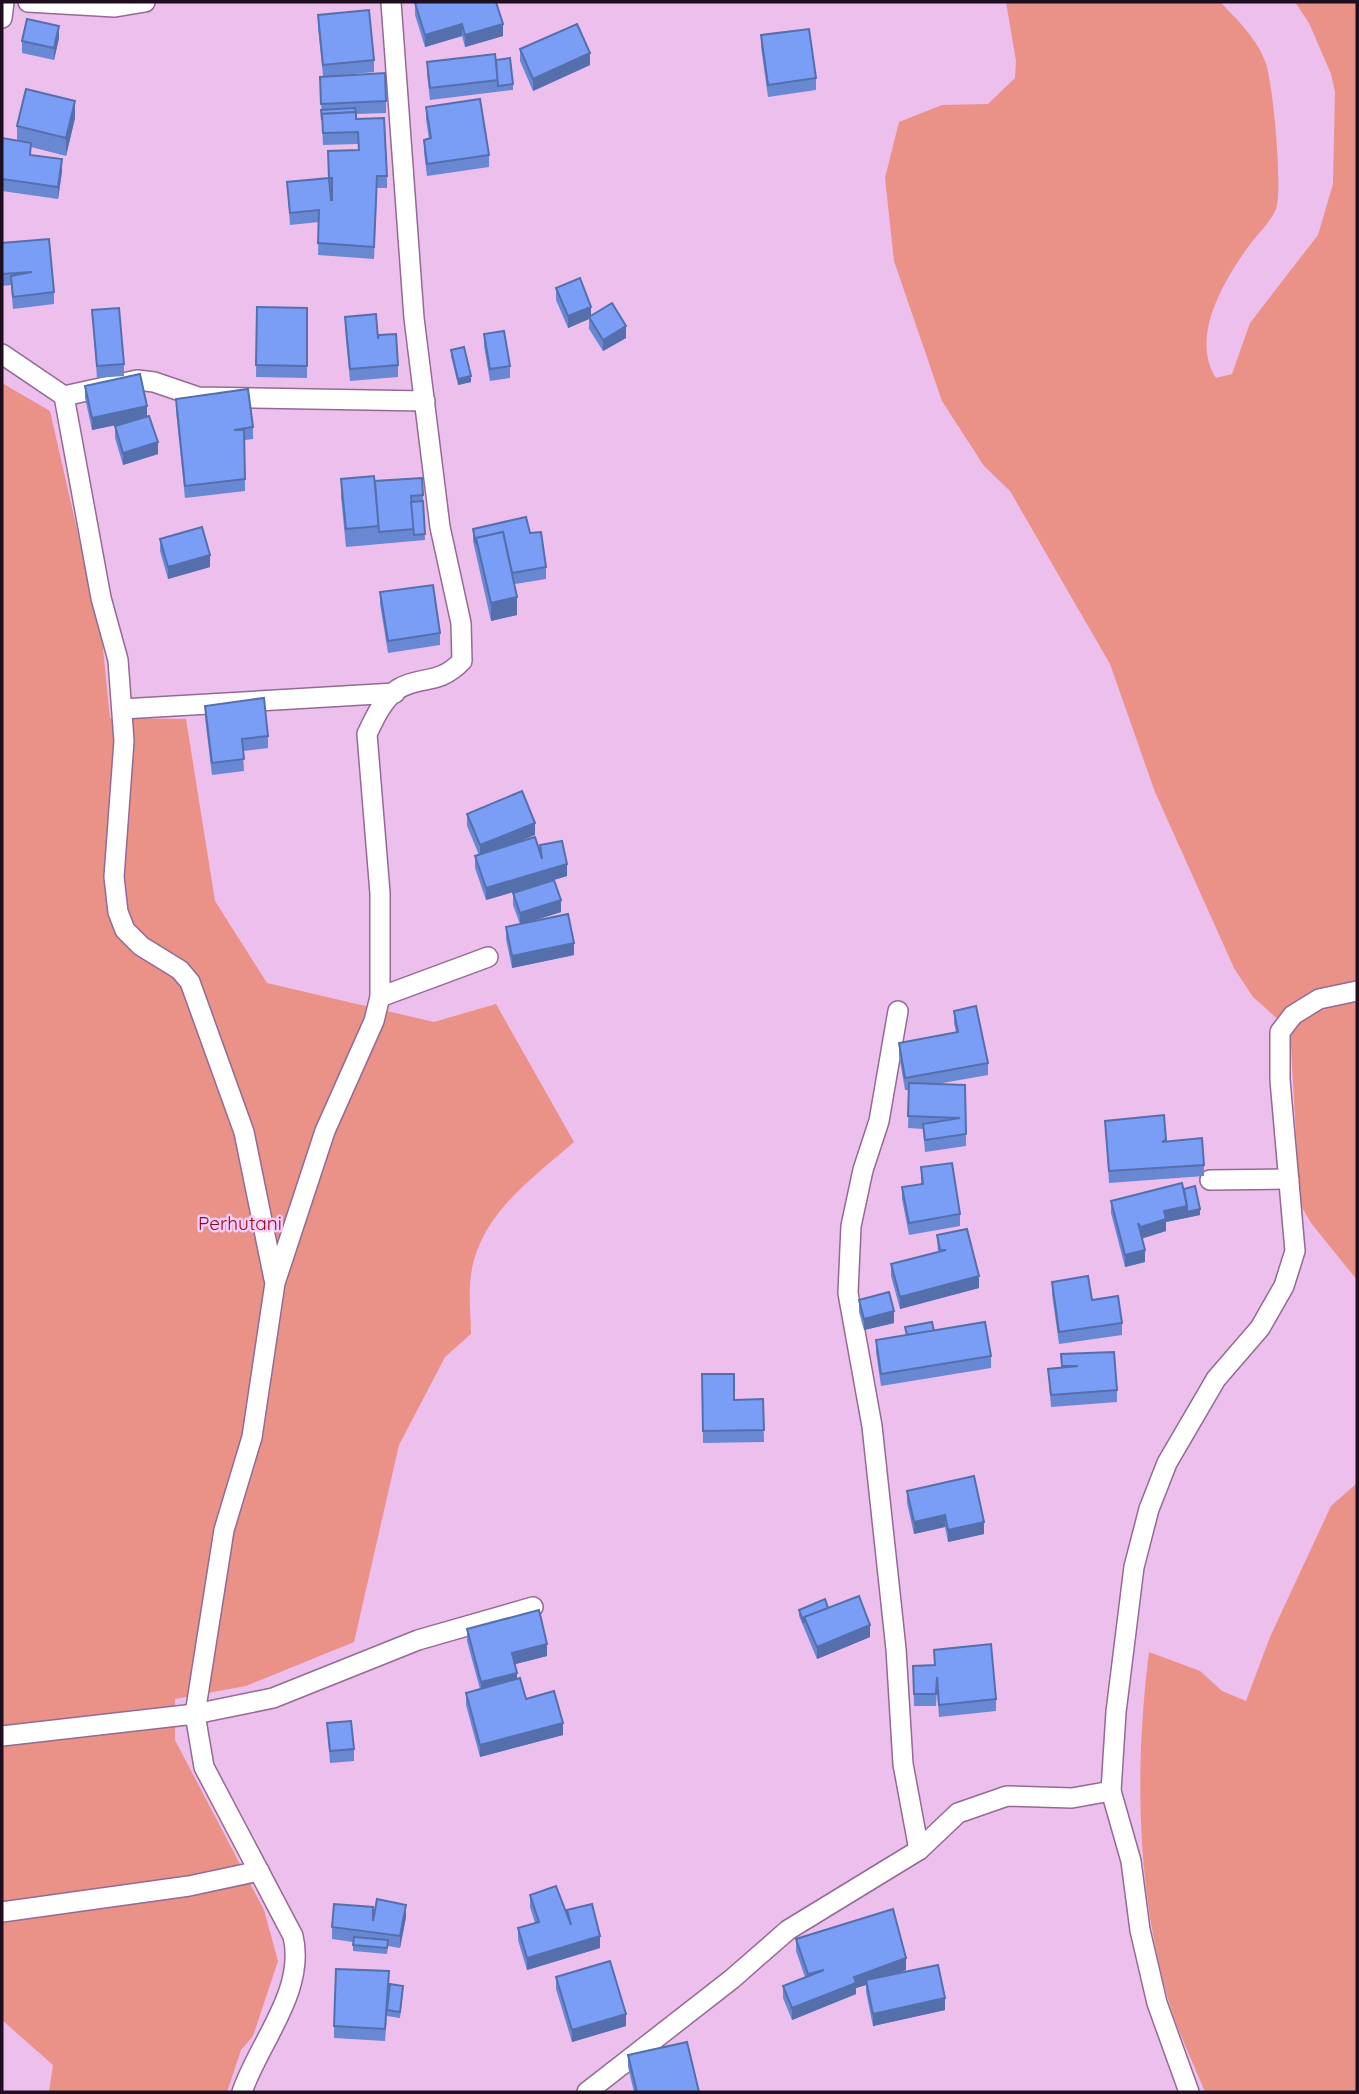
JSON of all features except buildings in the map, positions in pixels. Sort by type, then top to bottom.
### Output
[{"type":"street","points":[[2,19],[4,2]]},
{"type":"street","points":[[28,2],[114,8],[145,2]]},
{"type":"street","points":[[122,709],[395,693],[449,675],[461,660],[461,623],[440,527],[406,230],[391,2]]},
{"type":"street","points":[[2,354],[64,396],[77,455],[84,516],[118,660],[124,741],[114,877],[118,912],[125,930],[141,946],[180,970],[190,982],[244,1132],[275,1283]]},
{"type":"street","points":[[64,396],[137,380],[154,382],[198,397],[425,401]]},
{"type":"street","points":[[242,2092],[291,1988],[297,1960],[293,1936],[204,1766],[195,1714],[224,1530],[253,1437],[275,1283],[325,1131],[374,1021],[380,997],[380,893],[367,734],[377,713],[395,693]]},
{"type":"street","points":[[380,997],[488,957]]},
{"type":"street","points":[[1189,2092],[1157,2003],[1140,1930],[1130,1861],[1111,1791],[1115,1712],[1134,1567],[1149,1509],[1167,1463],[1216,1379],[1260,1328],[1284,1286],[1295,1251],[1280,1080],[1280,1032],[1293,1015],[1319,999],[1357,991]]},
{"type":"street","points":[[898,1011],[879,1121],[863,1170],[851,1226],[848,1293],[872,1426],[896,1649],[903,1764],[919,1850]]},
{"type":"street","points":[[1210,1180],[1289,1179]]},
{"type":"street","points":[[2,1736],[195,1714],[293,1692],[418,1640],[533,1607]]},
{"type":"street","points":[[587,2092],[732,1979],[788,1930],[919,1850],[958,1812],[991,1800],[1023,1796],[1072,1798],[1111,1791]]},
{"type":"street","points":[[2,1912],[178,1888],[259,1871]]},
{"type":"green space","points":[[1006,2],[1220,2],[1257,45],[1268,72],[1274,111],[1278,198],[1276,209],[1238,261],[1213,311],[1207,346],[1209,362],[1216,378],[1232,374],[1250,323],[1318,235],[1333,184],[1335,92],[1331,74],[1309,23],[1295,2],[1357,2],[1357,1280],[1311,1223],[1300,1204],[1290,1030],[1253,997],[1234,968],[1155,792],[1110,664],[1010,491],[984,466],[942,401],[894,261],[885,178],[899,122],[942,105],[988,104],[1015,78],[1016,61]]},
{"type":"green space","name":"Perhutani","points":[[2,383],[50,411],[102,639],[110,718],[186,719],[215,901],[267,983],[434,1022],[496,1004],[574,1142],[522,1187],[506,1204],[481,1240],[470,1285],[471,1334],[445,1357],[399,1445],[354,1642],[246,1686],[175,1699],[175,1740],[264,1910],[278,1961],[253,2036],[241,2050],[227,2092],[49,2092],[53,2065],[2,2020]]},
{"type":"green space","points":[[1357,1483],[1357,2092],[1205,2092],[1170,2005],[1149,1908],[1140,1780],[1149,1652],[1200,1671],[1222,1691],[1246,1701],[1270,1637],[1331,1506]]}]
